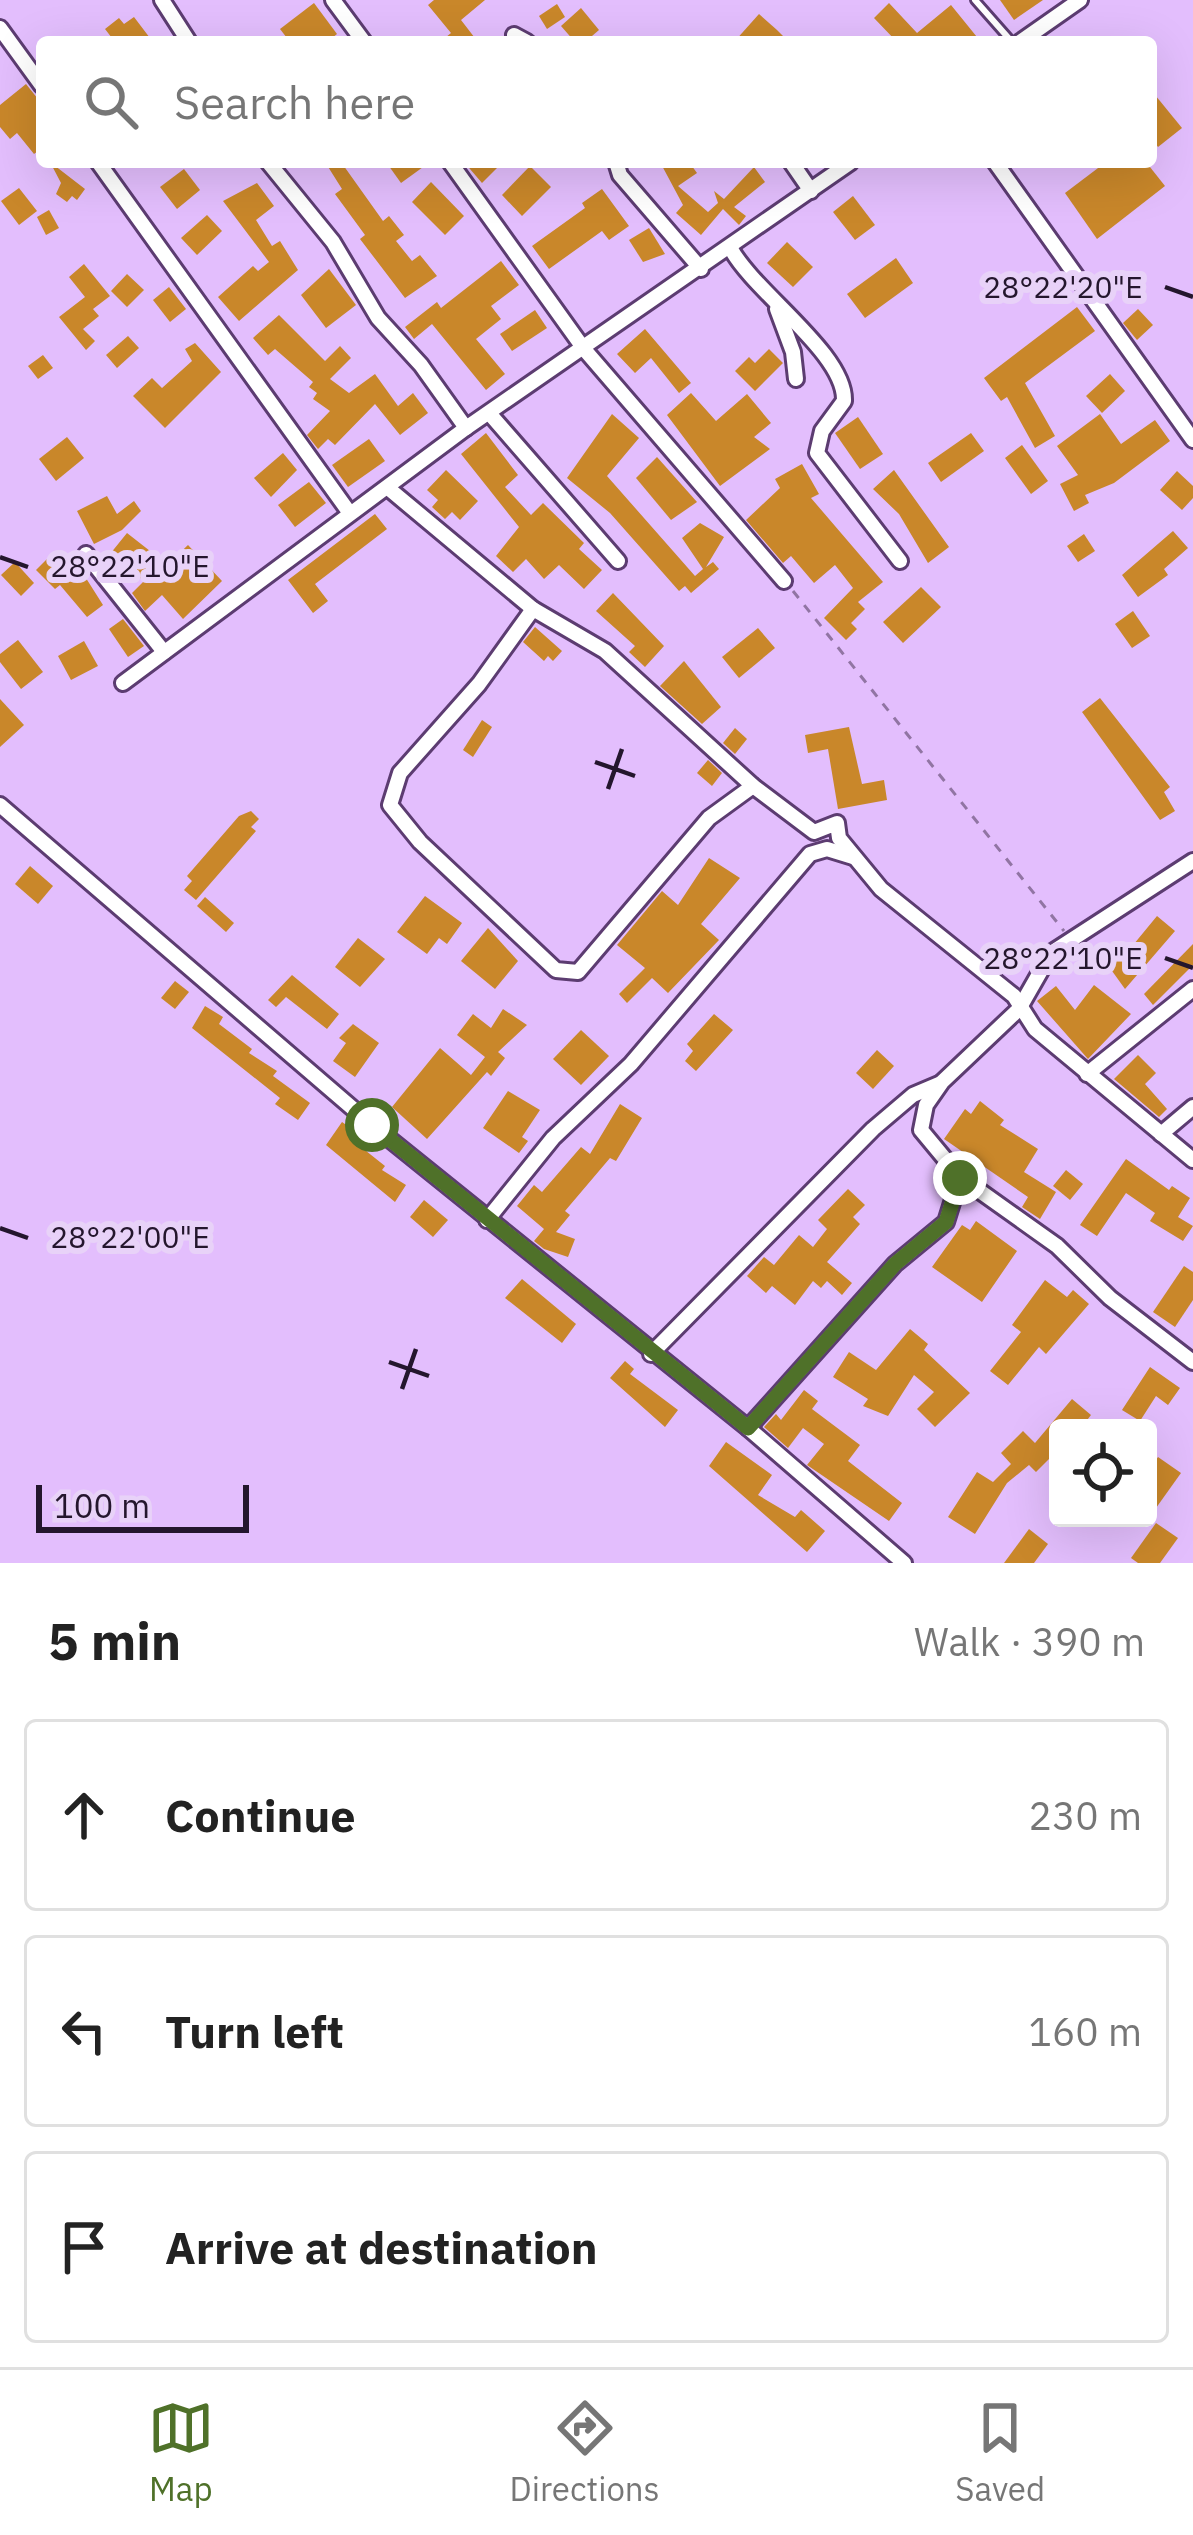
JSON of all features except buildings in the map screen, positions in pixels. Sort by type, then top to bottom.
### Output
[{"type":"street","points":[[162,0],[185,36]]},
{"type":"street","points":[[333,0],[360,36]]},
{"type":"street","points":[[1025,36],[1080,0]]},
{"type":"street","points":[[0,28],[36,78]]},
{"type":"street","points":[[102,168],[349,512]]},
{"type":"street","points":[[273,168],[334,242],[378,318],[466,428]]},
{"type":"street","points":[[453,168],[584,349],[784,581]]},
{"type":"street","points":[[618,168],[701,269]]},
{"type":"street","points":[[795,168],[811,191]]},
{"type":"street","points":[[123,683],[466,428],[843,168]]},
{"type":"street","points":[[998,168],[1193,440]]},
{"type":"street","points":[[731,249],[776,307],[802,330],[845,392],[844,401],[822,430],[818,453],[900,561]]},
{"type":"street","points":[[776,307],[794,352],[796,379]]},
{"type":"street","points":[[489,413],[618,561]]},
{"type":"street","points":[[388,488],[533,609],[605,651],[753,786],[814,832]]},
{"type":"street","points":[[86,554],[164,652]]},
{"type":"street","points":[[533,609],[479,685],[400,773],[390,805],[420,842],[556,970],[578,972],[709,818],[753,786]]},
{"type":"street","points":[[0,805],[487,1220],[748,1428],[904,1563]]},
{"type":"street","points":[[814,832],[837,823],[839,838],[881,889],[1014,996],[1019,1009],[1087,1074],[1193,1160]]},
{"type":"street","points":[[487,1220],[553,1138],[631,1064],[810,854],[814,832]]},
{"type":"street","points":[[810,854],[827,849],[853,857]]},
{"type":"street","points":[[1193,861],[1070,939],[1036,971],[1019,1009],[942,1082],[926,1105],[921,1130],[960,1178],[1057,1246],[1110,1298],[1193,1362]]},
{"type":"street","points":[[1087,1074],[1193,988]]},
{"type":"street","points":[[651,1354],[872,1129],[913,1095],[942,1082]]},
{"type":"street","points":[[1161,1134],[1193,1107]]},
{"type":"street","points":[[748,1428],[895,1264],[946,1222],[960,1178]]},
{"type":"lane","points":[[975,0],[1010,36]]},
{"type":"path","points":[[784,581],[1070,939]]},
{"type":"route","points":[[372,1125],[748,1428],[906,1252],[946,1222],[959,1195],[960,1178]]}]
